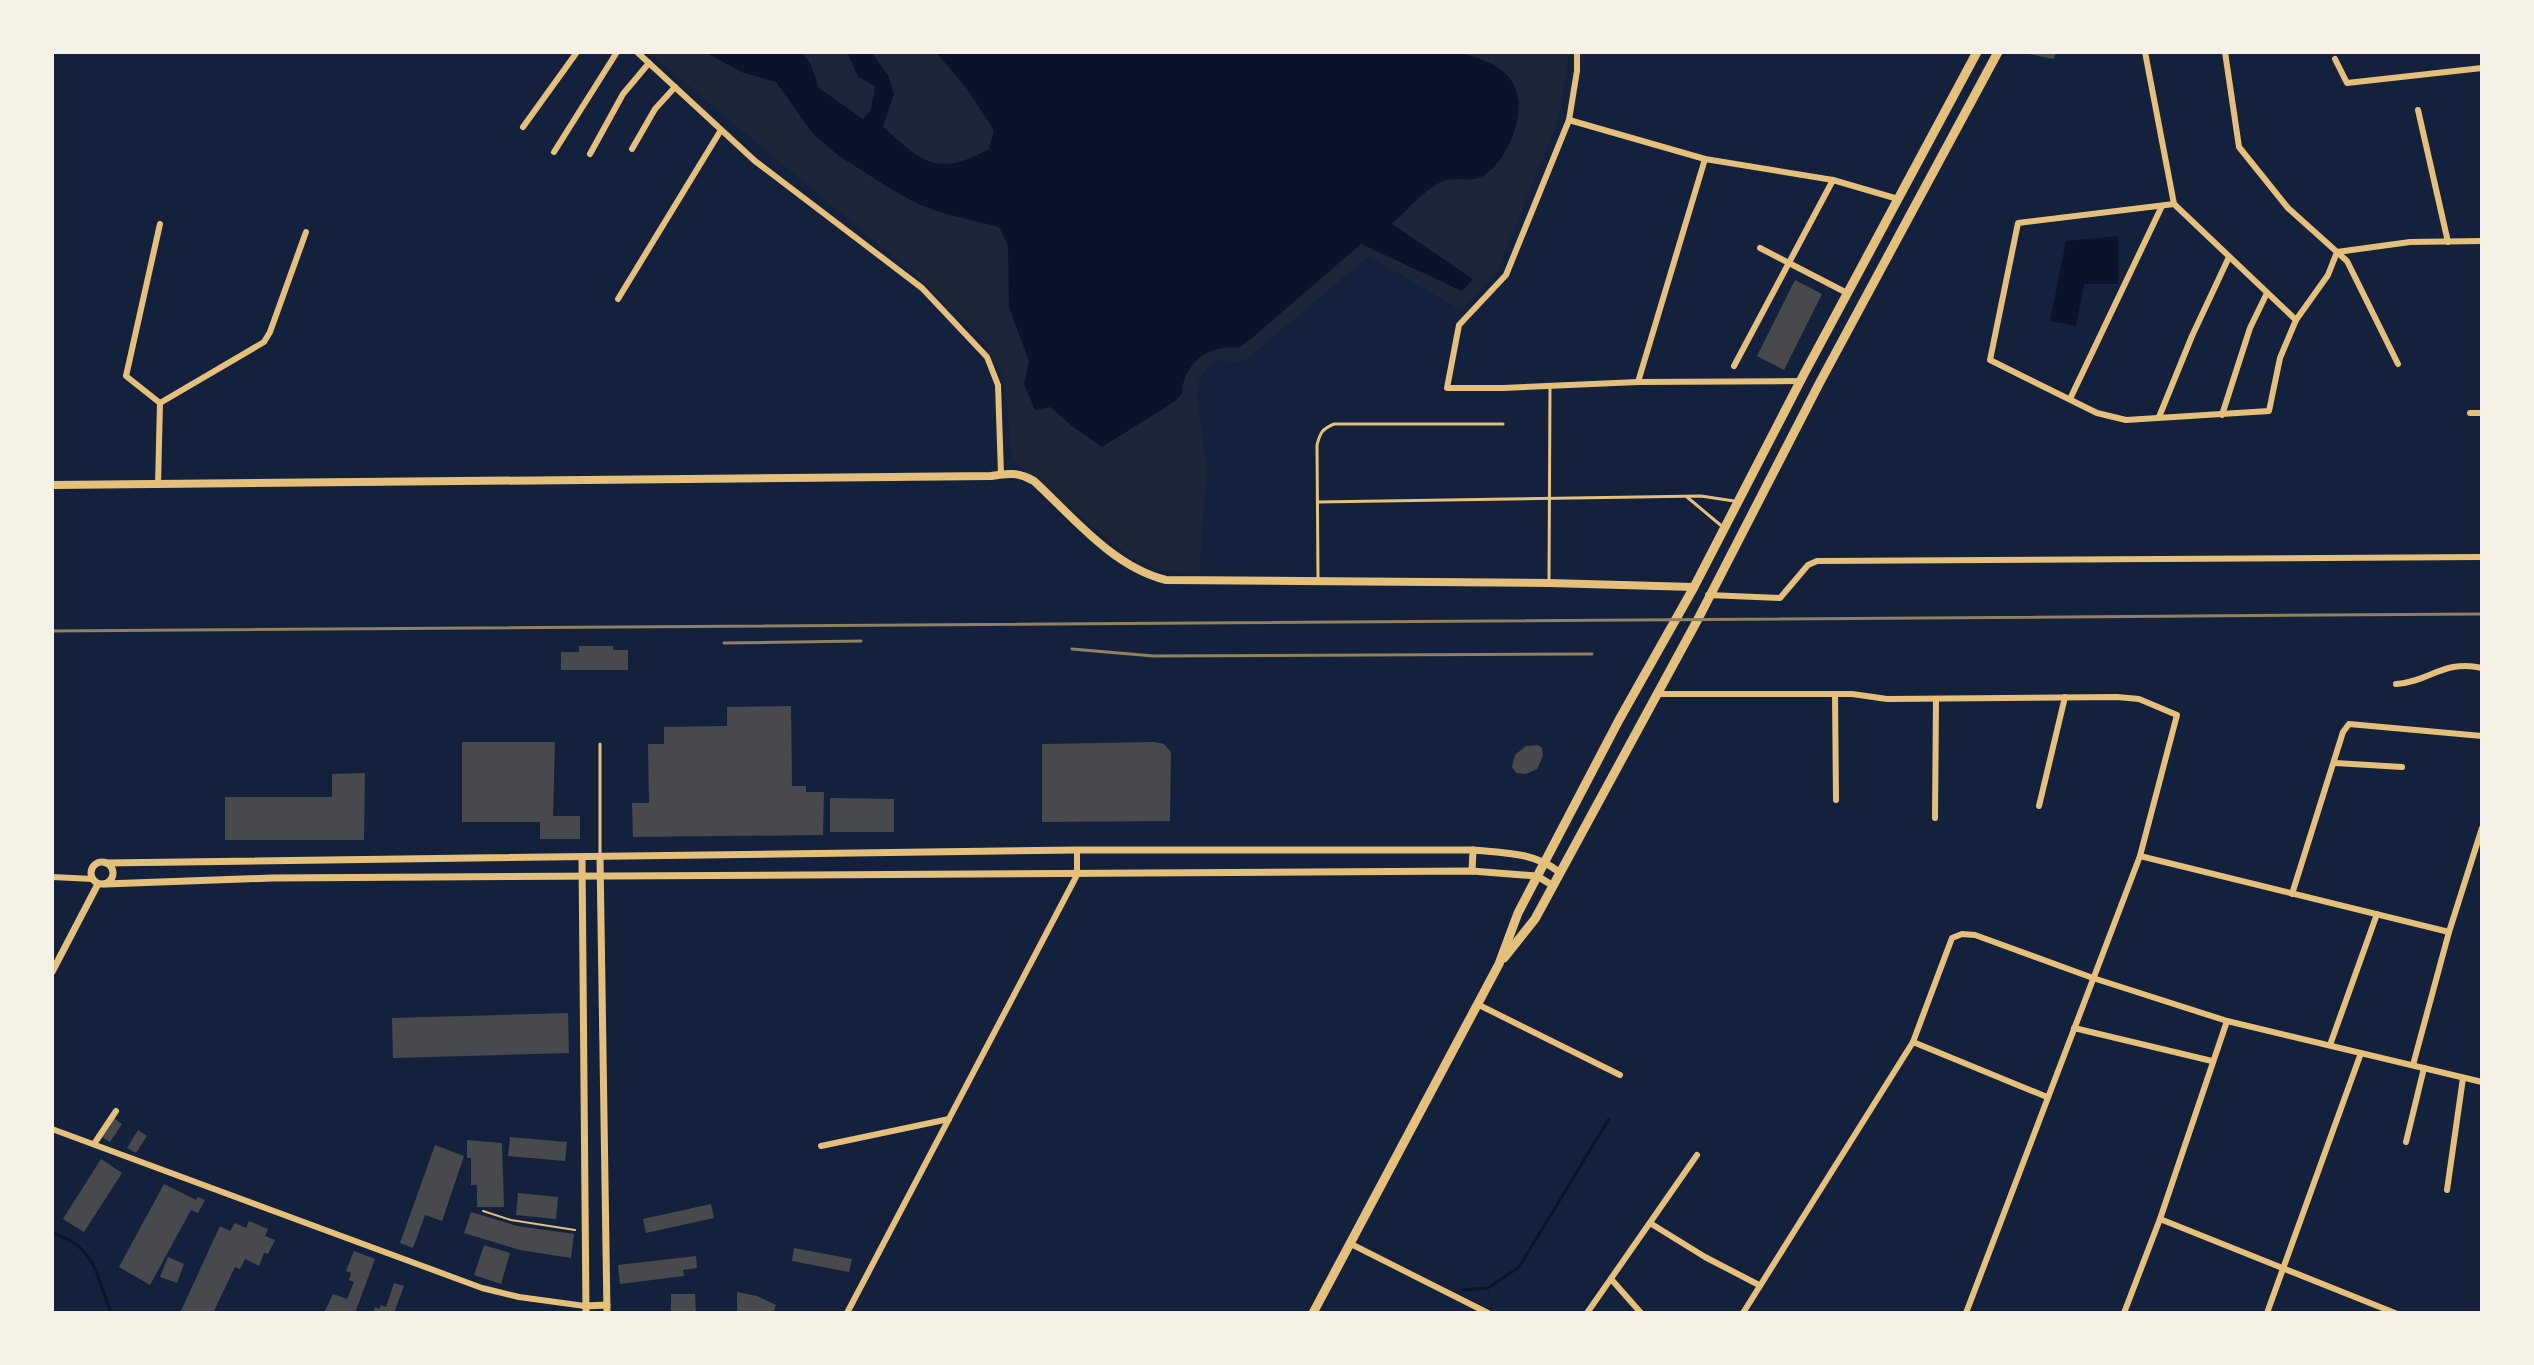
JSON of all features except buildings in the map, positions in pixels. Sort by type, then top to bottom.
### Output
[{"type":"main road","points":[[1313,1313],[1499,964],[1518,913],[1619,720],[1694,587],[1802,377],[1977,52]]},
{"type":"main road","points":[[1535,919],[1998,52]]},
{"type":"main road","points":[[52,485],[1010,472],[1034,481],[1114,555],[1156,578],[1181,582],[1549,583],[1694,587],[1708,595]]},
{"type":"main road","points":[[1499,964],[1543,912],[1572,857],[1581,831]]},
{"type":"street","points":[[523,127],[577,52]]},
{"type":"street","points":[[554,152],[617,52]]},
{"type":"street","points":[[637,52],[755,161],[922,288],[987,357],[998,385],[1001,474]]},
{"type":"street","points":[[1577,52],[1569,120],[1506,275],[1459,325],[1447,388],[1802,377]]},
{"type":"street","points":[[2145,52],[2174,204],[2296,320]]},
{"type":"street","points":[[2225,52],[2239,147],[2288,208],[2347,261],[2398,364]]},
{"type":"street","points":[[2335,59],[2347,83],[2482,68]]},
{"type":"street","points":[[590,154],[623,94],[649,63]]},
{"type":"street","points":[[632,149],[655,109],[675,87]]},
{"type":"street","points":[[2418,110],[2448,242]]},
{"type":"street","points":[[1569,120],[1705,159],[1833,180],[1898,199]]},
{"type":"street","points":[[618,299],[721,130]]},
{"type":"street","points":[[1638,382],[1705,159]]},
{"type":"street","points":[[1734,366],[1833,180]]},
{"type":"street","points":[[2174,204],[2018,223],[1990,360],[2097,413],[2126,420],[2269,411],[2280,358],[2296,320],[2328,275],[2337,252]]},
{"type":"street","points":[[2070,399],[2162,206]]},
{"type":"street","points":[[160,224],[126,376],[160,403]]},
{"type":"street","points":[[160,403],[264,342],[306,232]]},
{"type":"street","points":[[2337,252],[2410,242],[2482,241]]},
{"type":"street","points":[[1760,248],[1847,293]]},
{"type":"street","points":[[2159,417],[2229,257]]},
{"type":"street","points":[[2222,415],[2250,328],[2267,293]]},
{"type":"street","points":[[158,485],[160,403]]},
{"type":"street","points":[[2470,413],[2482,413]]},
{"type":"street","points":[[1708,595],[1780,598],[1808,565],[1817,561],[2482,557]]},
{"type":"street","points":[[2396,684],[2415,681],[2447,667],[2471,665],[2482,668]]},
{"type":"street","points":[[1656,694],[1835,694],[1887,699],[2139,699],[2177,715],[2140,856],[1966,1313]]},
{"type":"street","points":[[1835,694],[1836,800]]},
{"type":"street","points":[[2039,806],[2065,697]]},
{"type":"street","points":[[1935,818],[1936,699]]},
{"type":"street","points":[[2292,894],[2343,732],[2349,724],[2482,736]]},
{"type":"street","points":[[2335,763],[2402,767]]},
{"type":"street","points":[[2413,1065],[2449,932],[2482,828]]},
{"type":"street","points":[[99,882],[91,873],[94,865],[100,862],[1077,850],[1473,850],[1533,856],[1546,861],[1559,872]]},
{"type":"street","points":[[847,1313],[1077,875],[1077,850]]},
{"type":"street","points":[[1472,871],[1473,850]]},
{"type":"street","points":[[2140,856],[2449,932]]},
{"type":"street","points":[[52,1129],[482,1288],[586,1309],[607,1309],[600,857]]},
{"type":"street","points":[[582,858],[586,1309]]},
{"type":"street","points":[[164,861],[165,881]]},
{"type":"street","points":[[52,972],[99,882],[113,875],[106,863]]},
{"type":"street","points":[[52,877],[99,882],[1472,871],[1537,876],[1552,885]]},
{"type":"street","points":[[2330,1045],[2377,914]]},
{"type":"street","points":[[1743,1313],[1913,1042],[1952,938],[1962,934],[1975,935],[2093,978],[2227,1021],[2482,1082]]},
{"type":"street","points":[[1477,1004],[1620,1075]]},
{"type":"street","points":[[2124,1313],[2160,1219],[2227,1021]]},
{"type":"street","points":[[2074,1028],[2212,1061]]},
{"type":"street","points":[[1913,1042],[2047,1097]]},
{"type":"street","points":[[2267,1313],[2361,1053]]},
{"type":"street","points":[[2406,1142],[2424,1068]]},
{"type":"street","points":[[582,1078],[602,1079]]},
{"type":"street","points":[[2447,1190],[2463,1078]]},
{"type":"street","points":[[94,1144],[116,1111]]},
{"type":"street","points":[[583,1115],[603,1115]]},
{"type":"street","points":[[821,1146],[949,1119]]},
{"type":"street","points":[[1587,1313],[1697,1155]]},
{"type":"street","points":[[2160,1219],[2395,1313]]},
{"type":"street","points":[[1650,1223],[1759,1285]]},
{"type":"street","points":[[1351,1244],[1488,1313]]},
{"type":"street","points":[[1611,1279],[1641,1313]]},
{"type":"lane","points":[[1549,583],[1550,386]]},
{"type":"lane","points":[[1318,582],[1317,445],[1325,428],[1334,424],[1503,424]]},
{"type":"lane","points":[[1687,497],[1724,529]]},
{"type":"lane","points":[[1318,502],[1711,497],[1738,502]]},
{"type":"lane","points":[[600,744],[600,857]]},
{"type":"path","points":[[483,1211],[553,1228],[584,1231]]},
{"type":"shaded area","points":[[648,52],[1569,52],[1569,57],[1559,118],[1497,272],[1461,310],[1369,256],[1243,362],[1219,360],[1205,370],[1198,383],[1197,399],[1207,469],[1199,573],[1160,570],[1129,557],[1012,460],[1005,381],[983,340],[914,274]]},
{"type":"shaded area","points":[[705,52],[802,52],[811,65],[819,88],[863,119],[871,110],[875,86],[858,77],[847,52],[871,52],[888,75],[894,94],[883,127],[920,157],[943,164],[956,163],[989,149],[994,130],[967,89],[936,52],[1459,52],[1492,64],[1508,76],[1515,87],[1518,114],[1510,142],[1486,174],[1476,179],[1449,180],[1438,184],[1392,224],[1473,279],[1462,291],[1361,244],[1251,339],[1238,348],[1217,349],[1200,358],[1187,373],[1182,394],[1174,402],[1102,447],[1050,407],[1035,410],[1024,384],[1029,361],[1009,307],[1008,245],[999,227],[942,213],[891,189],[839,156],[813,134],[776,82],[741,72]]},
{"type":"shaded area","points":[[2118,236],[2118,284],[2084,284],[2076,326],[2050,321],[2066,241]]},
{"type":"waterway","points":[[1463,1290],[1488,1288],[1519,1267],[1609,1119]]},
{"type":"waterway","points":[[52,1233],[67,1239],[86,1254],[111,1313]]},
{"type":"railway","points":[[52,631],[2482,614]]},
{"type":"railway","points":[[724,643],[861,641]]},
{"type":"railway","points":[[1072,649],[1153,656],[1592,654]]}]
